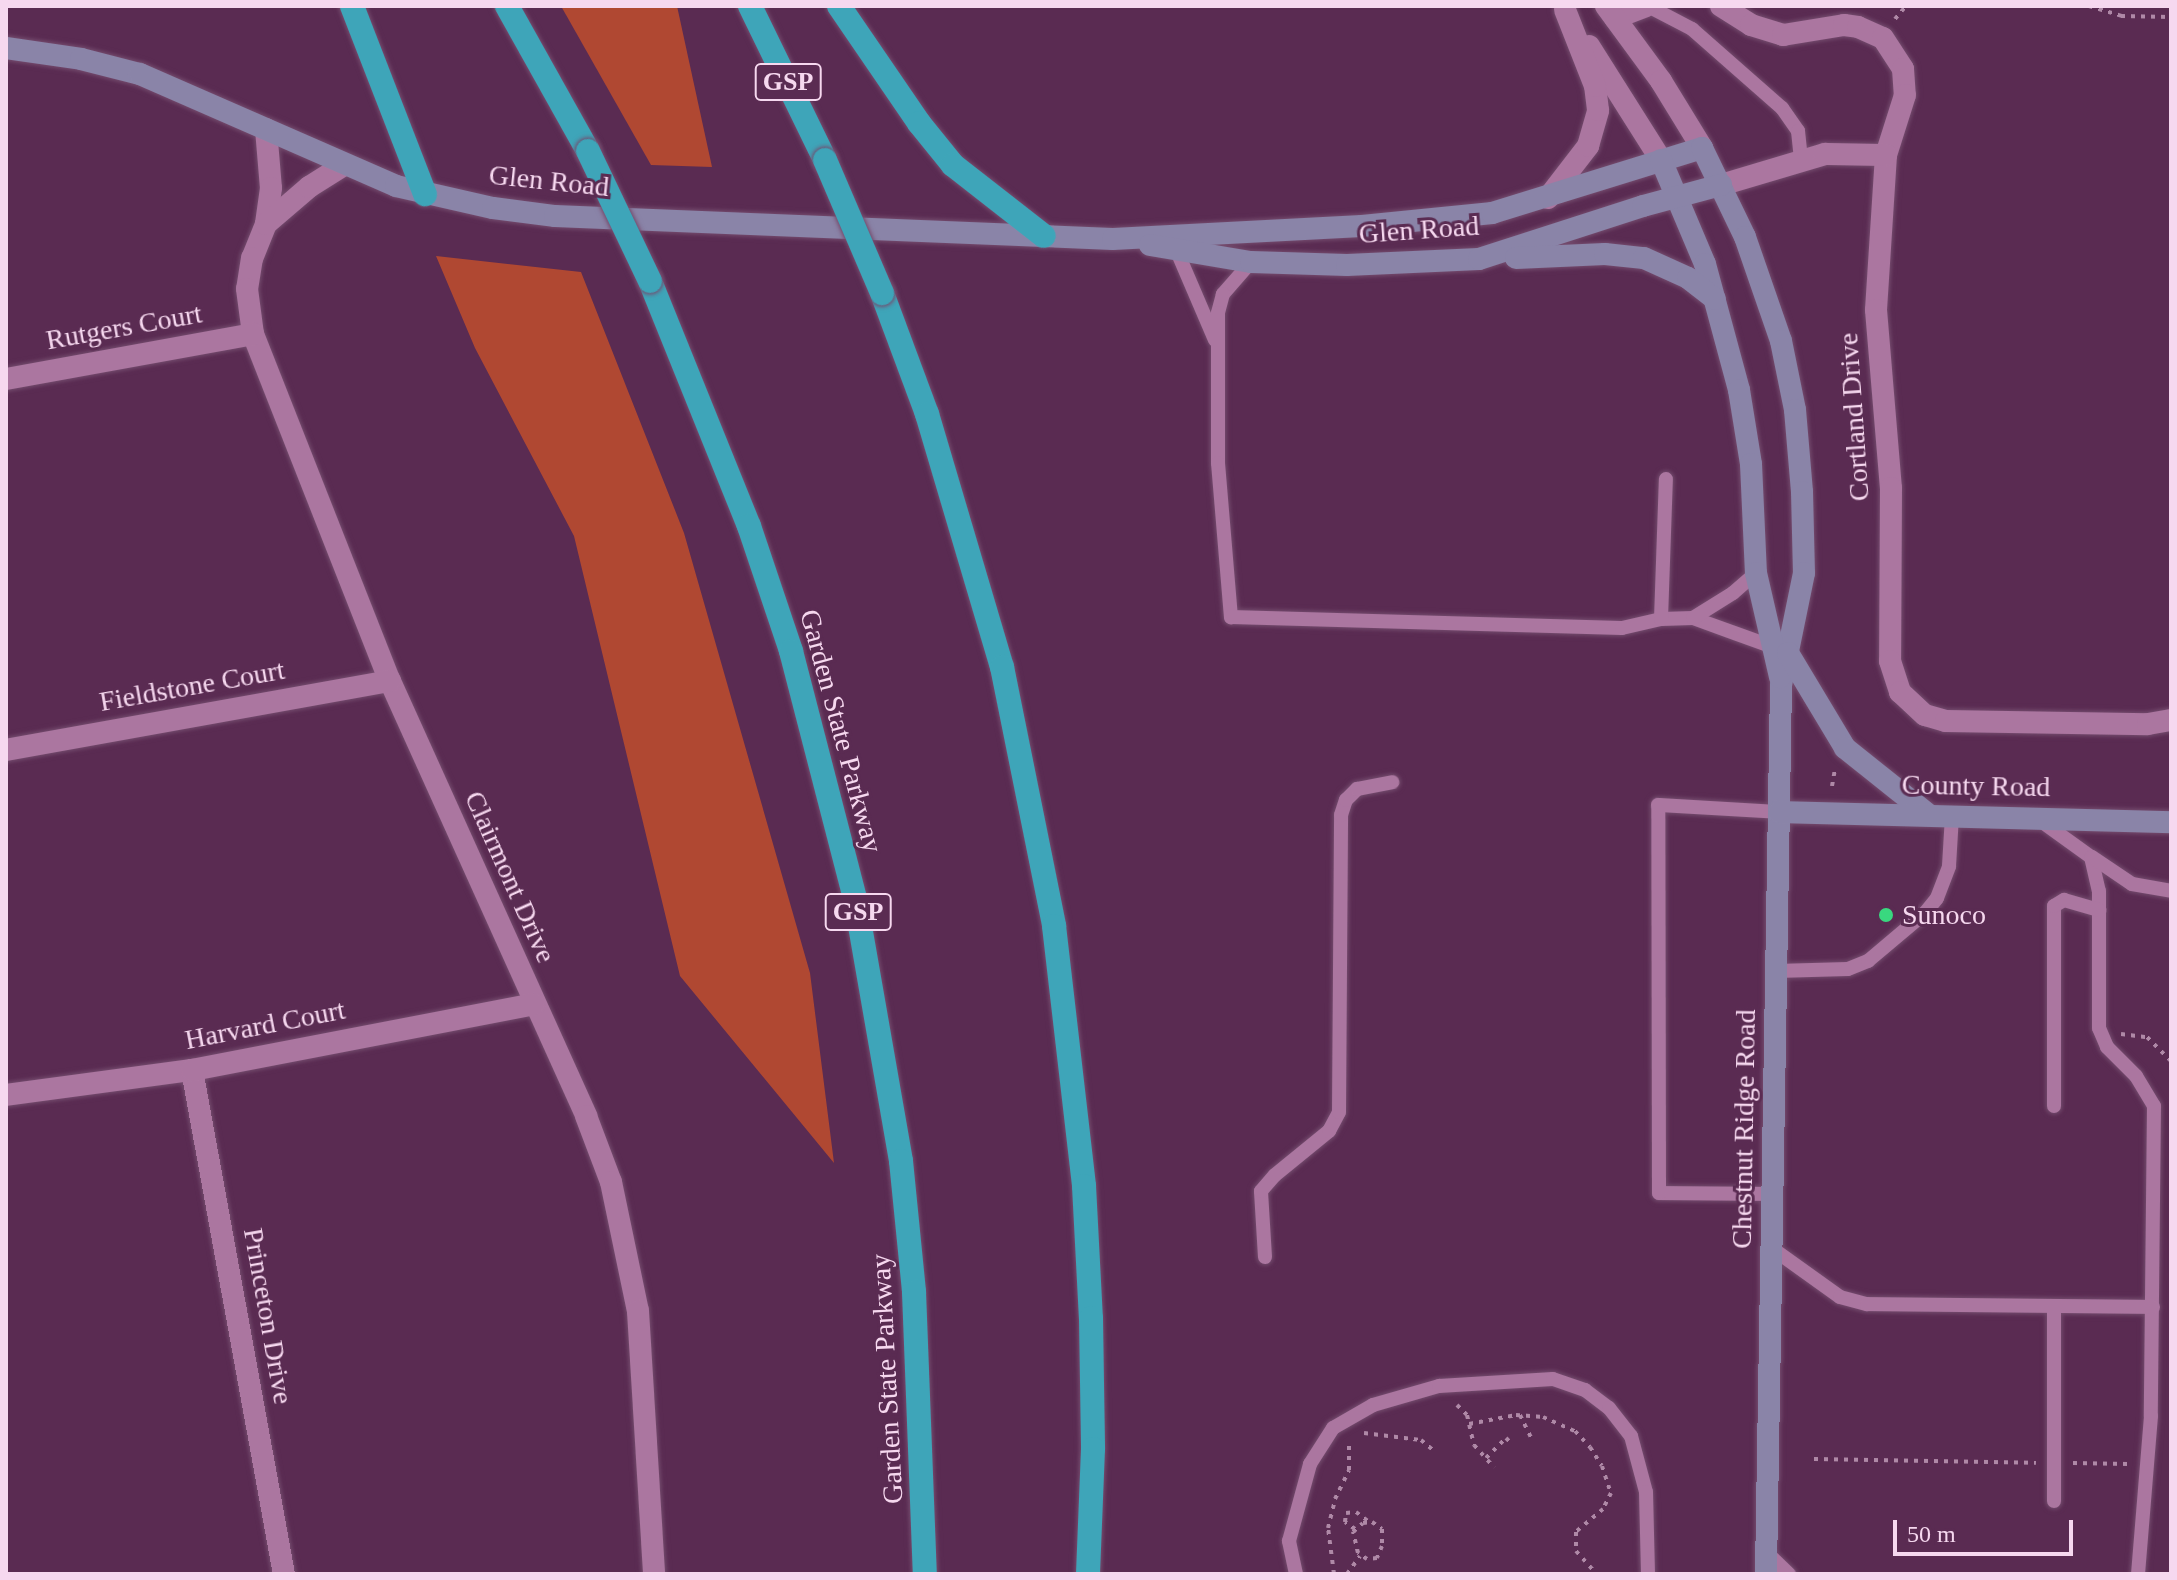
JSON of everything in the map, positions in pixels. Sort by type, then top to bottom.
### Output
[{"type":"highway","points":[[352,6],[425,194]]},
{"type":"highway","name":"Garden State Parkway","points":[[507,6],[588,151],[650,281],[703,404],[791,651],[856,903],[896,1133],[914,1292],[922,1421],[925,1574]]},
{"type":"highway","name":"GSP","points":[[750,6],[825,160],[882,293],[927,414],[1002,667],[1054,926],[1084,1186],[1091,1318],[1093,1449],[1088,1574]]},
{"type":"highway","points":[[839,6],[919,123],[953,165],[1044,236]]},
{"type":"main road","name":"Glen Road","points":[[6,48],[81,59],[140,74],[344,165],[425,194],[555,216],[1113,239],[1411,223],[1492,213],[1702,148]]},
{"type":"main road","name":"Chestnut Ridge Road","points":[[1702,148],[1721,185],[1770,303],[1795,410],[1802,492],[1804,573],[1780,650]]},
{"type":"main road","name":"Chestnut Ridge Road","points":[[1661,160],[1679,197],[1715,299],[1745,425],[1754,503],[1756,573],[1780,650],[1766,1563]]},
{"type":"main road","name":"Glen Road","points":[[1113,239],[1251,262],[1347,265],[1479,259],[1721,185]]},
{"type":"main road","points":[[1479,259],[1605,254],[1644,258],[1688,278],[1715,299]]},
{"type":"main road","points":[[1780,650],[1845,748],[1929,815]]},
{"type":"main road","name":"County Road","points":[[1779,812],[2171,822]]},
{"type":"street","points":[[1610,12],[1647,6]]},
{"type":"street","name":"Cortland Drive","points":[[1721,6],[1751,25],[1783,35],[1844,25],[1883,38],[1899,57],[1905,81],[1902,108],[1886,155],[1876,310],[1891,488],[1890,661],[1895,684],[1916,709],[1946,721],[2148,724],[2171,720]]},
{"type":"street","points":[[1548,198],[1588,146],[1598,110],[1595,86],[1563,8]]},
{"type":"street","name":"Chestnut Ridge Road","points":[[1563,8],[1661,160]]},
{"type":"street","name":"Chestnut Ridge Road","points":[[1610,12],[1661,81],[1702,148]]},
{"type":"street","name":"Clairmont Drive","points":[[266,129],[271,174],[266,224],[252,258],[247,289],[253,334],[390,681],[599,1150],[632,1266],[639,1326],[654,1574]]},
{"type":"street","points":[[1721,185],[1825,154],[1886,155]]},
{"type":"street","name":"Clairmont Drive","points":[[266,224],[309,187],[344,165]]},
{"type":"street","name":"Rutgers Court","points":[[6,379],[253,334]]},
{"type":"street","name":"Fieldstone Court","points":[[6,750],[390,681]]},
{"type":"street","name":"Harvard Court","points":[[6,1095],[192,1070],[534,1004]]},
{"type":"street","name":"Princeton Drive","points":[[192,1070],[284,1574]]},
{"type":"lane","points":[[1647,6],[1692,29],[1782,108],[1798,131],[1801,160]]},
{"type":"lane","points":[[1176,249],[1216,343]]},
{"type":"lane","points":[[1251,262],[1223,294],[1216,343],[1218,463],[1231,617],[1622,628],[1645,626],[1661,619],[1693,618],[1780,650]]},
{"type":"lane","points":[[1661,619],[1666,479]]},
{"type":"lane","points":[[1693,618],[1733,593],[1756,573]]},
{"type":"lane","points":[[1265,1257],[1261,1191],[1275,1175],[1329,1131],[1339,1112],[1341,815],[1346,800],[1357,789],[1392,782]]},
{"type":"lane","points":[[1773,1194],[1659,1193],[1658,805],[1779,812]]},
{"type":"lane","points":[[1776,971],[1848,969],[1868,961],[1925,913],[1937,898],[1949,866],[1952,816]]},
{"type":"lane","points":[[2035,817],[2132,884],[2171,891]]},
{"type":"lane","points":[[2091,857],[2097,876],[2100,910],[2099,1028],[2107,1047],[2136,1076],[2154,1106],[2153,1307],[2138,1574]]},
{"type":"lane","points":[[2054,1106],[2054,906],[2064,900],[2100,910]]},
{"type":"lane","points":[[1773,1249],[1840,1297],[1890,1306],[2153,1307]]},
{"type":"lane","points":[[2054,1306],[2054,1501]]},
{"type":"lane","points":[[1296,1574],[1289,1541],[1310,1464],[1333,1428],[1373,1405],[1439,1386],[1553,1379],[1585,1390],[1609,1408],[1631,1436],[1646,1492],[1648,1574]]},
{"type":"lane","points":[[1766,1563],[1789,1574]]},
{"type":"path","points":[[2089,6],[2121,16],[2171,17]]},
{"type":"path","points":[[2117,1034],[2147,1037],[2171,1061]]},
{"type":"path","points":[[1452,1405],[1461,1407],[1474,1445],[1494,1467]]},
{"type":"path","points":[[1469,1424],[1520,1415],[1555,1420],[1575,1431],[1602,1466],[1610,1498],[1575,1535],[1579,1558],[1597,1574]]},
{"type":"path","points":[[1520,1415],[1531,1438]]},
{"type":"path","points":[[1334,1574],[1328,1540],[1332,1509],[1349,1470],[1347,1447],[1371,1427]]},
{"type":"path","points":[[1363,1432],[1421,1440],[1433,1450]]},
{"type":"path","points":[[1486,1458],[1506,1438],[1509,1441]]},
{"type":"path","points":[[1814,1459],[2146,1464],[2169,1468]]},
{"type":"path","points":[[2171,1459],[2171,1491]]},
{"type":"path","points":[[1355,1529],[1345,1522],[1349,1512],[1356,1512],[1382,1529]]},
{"type":"path","points":[[1355,1529],[1370,1522]]},
{"type":"path","points":[[1360,1556],[1378,1560],[1382,1529],[1388,1522]]},
{"type":"path","points":[[1355,1529],[1354,1542],[1360,1556]]},
{"type":"path","points":[[1347,1574],[1360,1556]]},
{"type":"shaded area","points":[[561,6],[677,6],[712,167],[651,165]]},
{"type":"shaded area","points":[[436,256],[581,272],[684,533],[810,973],[834,1163],[680,976],[574,536],[475,348]]},
{"type":"place","name":"Sunoco","points":[[1886,915]]}]
